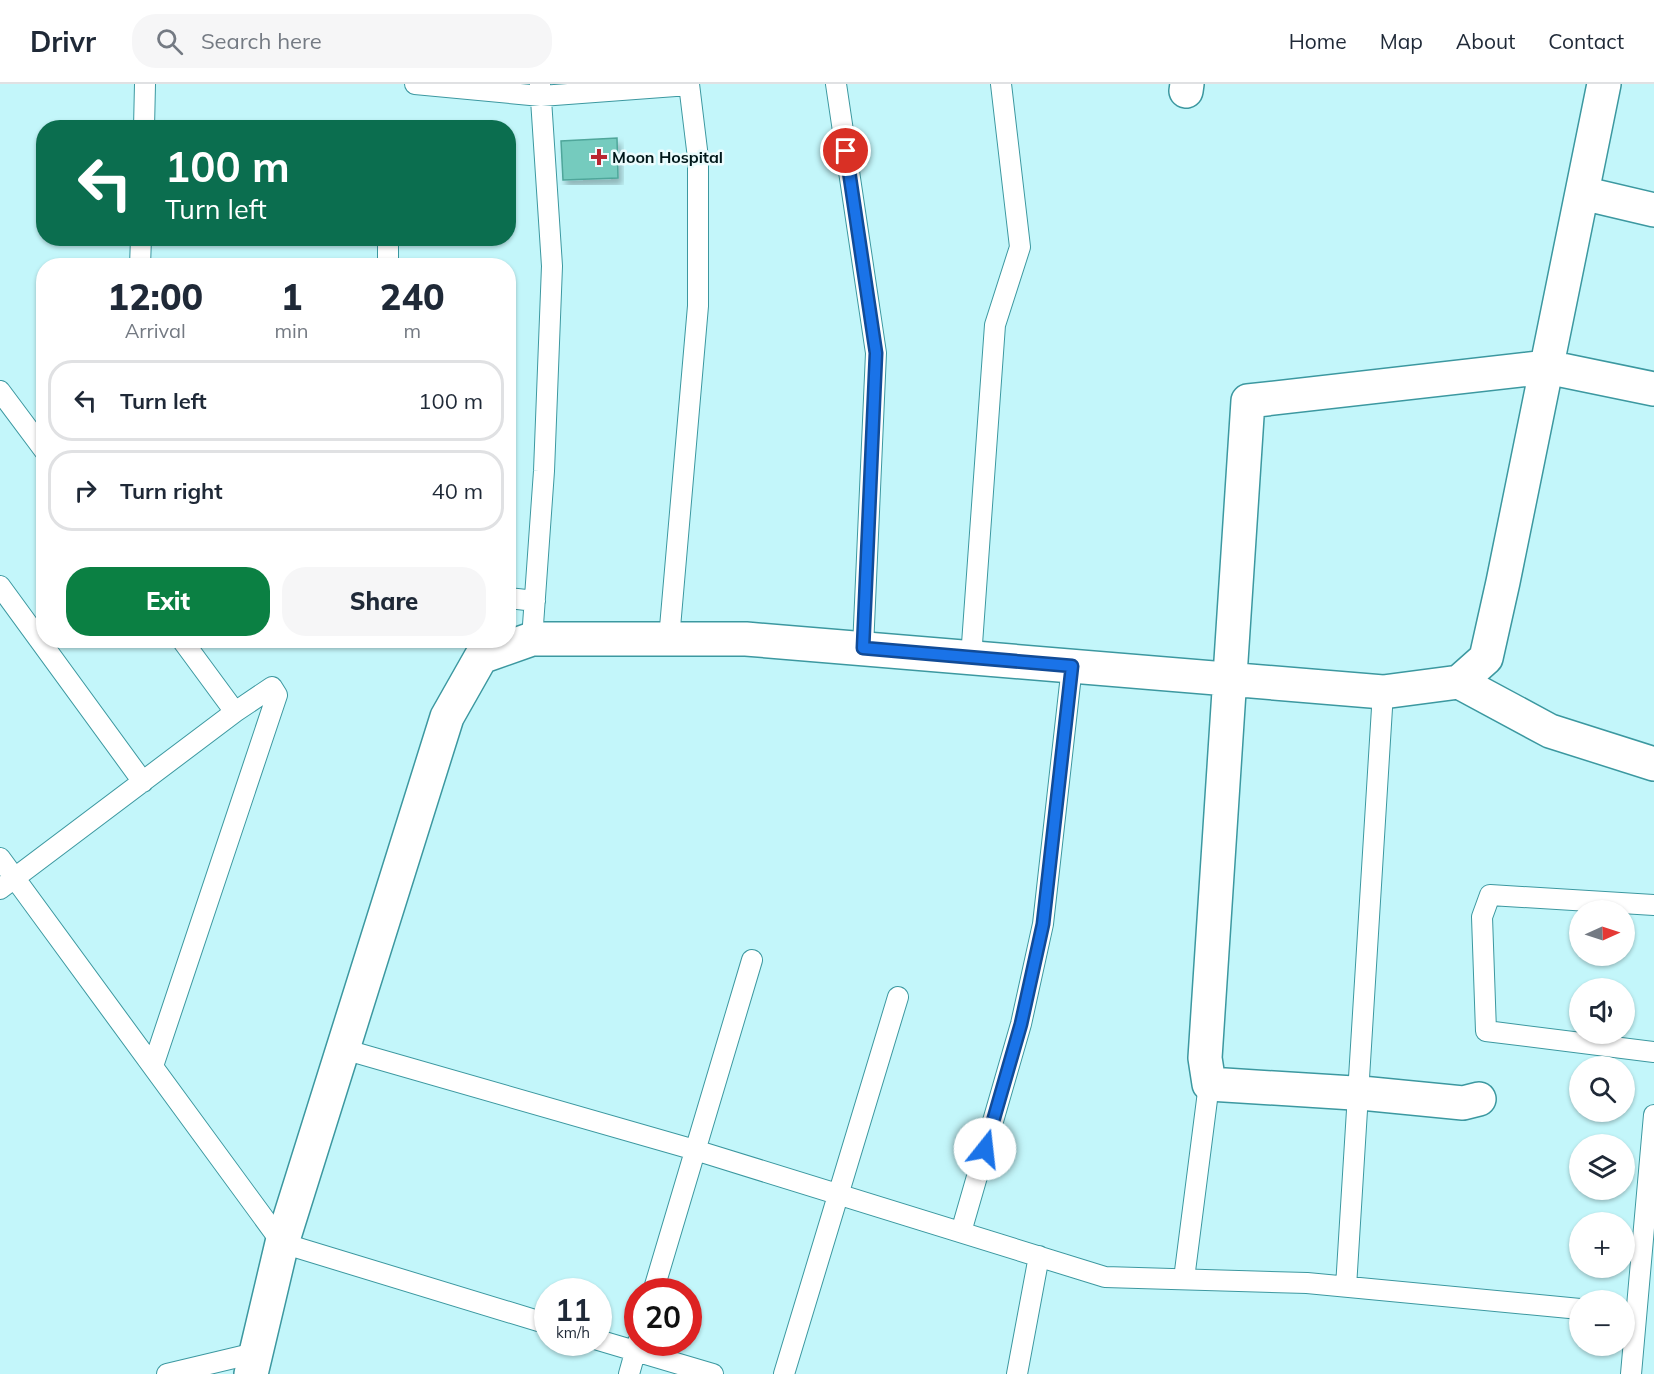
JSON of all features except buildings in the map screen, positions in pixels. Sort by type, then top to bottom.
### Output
[{"type":"street","points":[[516,645],[532,639],[746,639],[1383,692],[1459,682],[1486,658],[1604,84]]},
{"type":"street","points":[[1582,193],[1654,210]]},
{"type":"street","points":[[1479,1100],[1463,1103],[1361,1093],[1358,1090],[1353,1093],[1209,1084],[1204,1058],[1248,401],[1547,367],[1654,389]]},
{"type":"street","points":[[253,1364],[282,1243],[447,717],[481,657],[506,648]]},
{"type":"street","points":[[1459,682],[1550,731],[1654,764]]},
{"type":"lane","points":[[144,120],[145,84]]},
{"type":"lane","points":[[414,84],[540,90],[689,84],[698,158],[698,306],[669,639]]},
{"type":"lane","points":[[836,84],[876,353],[863,648]]},
{"type":"lane","points":[[971,658],[995,324],[1020,247],[1001,84]]},
{"type":"lane","points":[[532,639],[544,471],[552,266],[540,90]]},
{"type":"lane","points":[[0,391],[36,439]]},
{"type":"lane","points":[[0,586],[36,635]]},
{"type":"lane","points":[[516,599],[535,601]]},
{"type":"lane","points":[[45,648],[143,782]]},
{"type":"lane","points":[[188,648],[235,712]]},
{"type":"lane","points":[[961,1232],[1021,1024],[1043,924],[1072,666]]},
{"type":"lane","points":[[7,883],[235,712],[272,687],[277,695],[153,1066]]},
{"type":"lane","points":[[1346,1287],[1383,692]]},
{"type":"lane","points":[[0,858],[7,883],[153,1066],[282,1243],[534,1320]]},
{"type":"lane","points":[[1654,905],[1490,896],[1482,917],[1486,1031],[1654,1052]]},
{"type":"lane","points":[[657,1278],[752,960]]},
{"type":"lane","points":[[784,1374],[898,997]]},
{"type":"lane","points":[[343,1048],[696,1149],[1105,1276],[1307,1283],[1569,1308]]},
{"type":"lane","points":[[1184,1279],[1209,1084]]},
{"type":"lane","points":[[1630,1374],[1638,1315],[1654,1115]]},
{"type":"lane","points":[[1017,1374],[1039,1256]]},
{"type":"lane","points":[[629,1374],[634,1356]]},
{"type":"lane","points":[[662,1356],[713,1374]]},
{"type":"lane","points":[[167,1374],[253,1364]]},
{"type":"place","name":"Moon Hospital","points":[[599,157]]},
{"type":"route","points":[[846,151],[876,353],[863,648],[1072,666],[1043,924],[1021,1024],[985,1149]]}]
